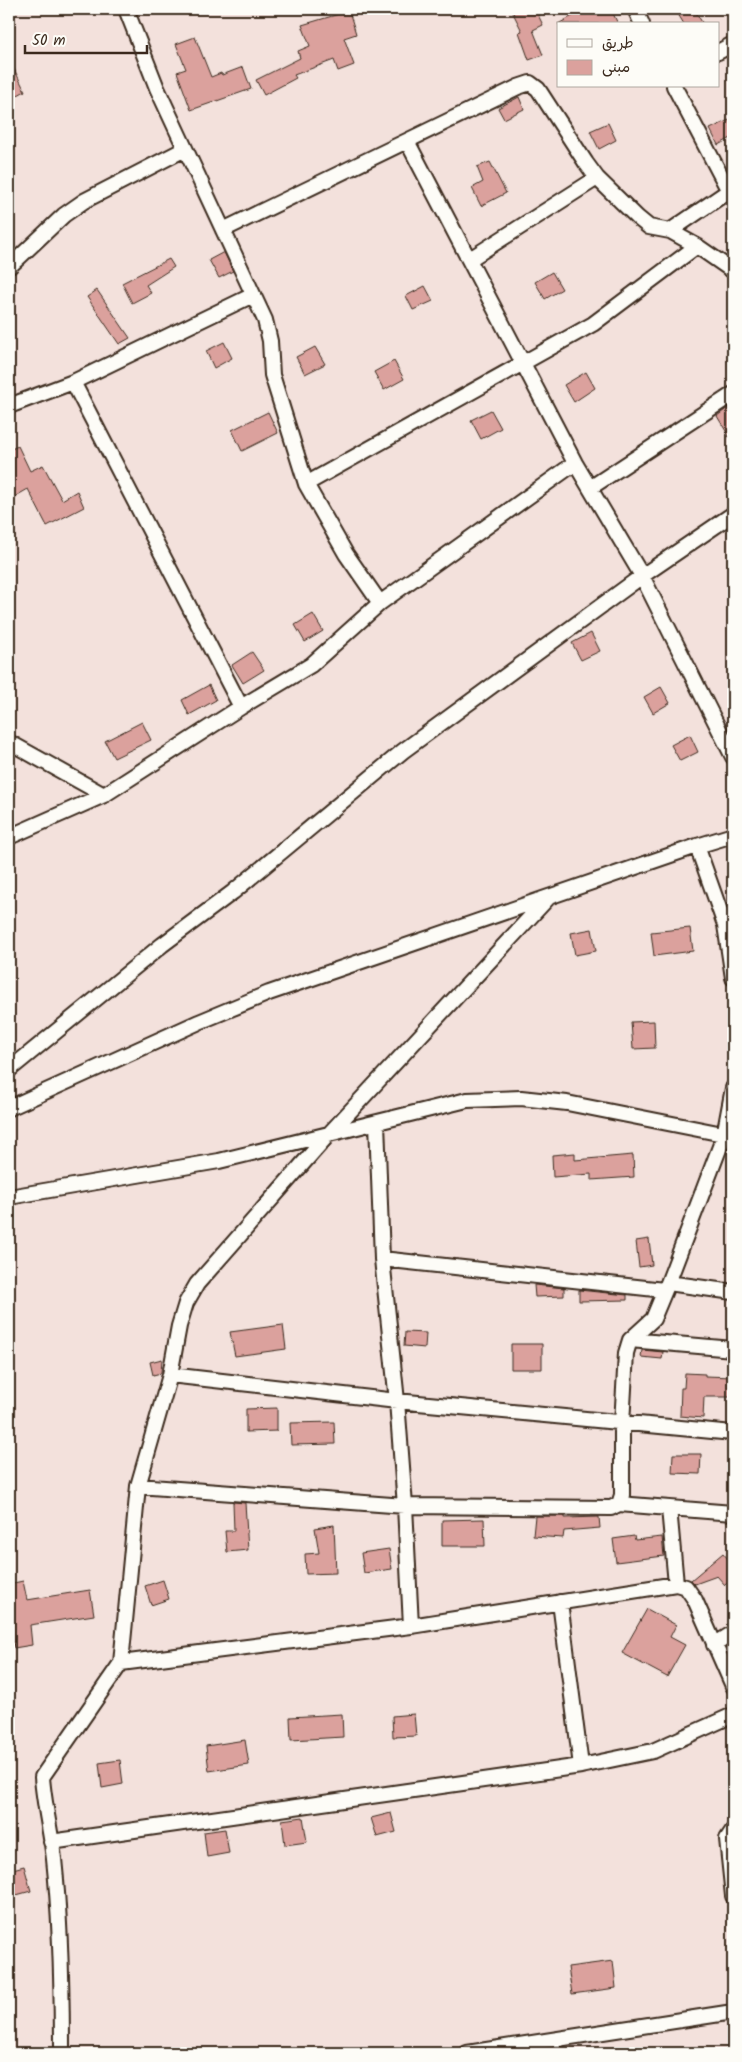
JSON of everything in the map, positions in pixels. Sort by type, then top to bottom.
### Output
[{"type":"street","points":[[126,9],[157,88],[265,320],[270,341],[272,374],[306,484],[346,554],[380,603]]},
{"type":"street","points":[[635,9],[641,22]]},
{"type":"street","points":[[720,51],[733,44]]},
{"type":"street","points":[[223,230],[518,87],[530,83],[538,89],[597,178],[648,227],[670,231],[697,246],[733,271]]},
{"type":"street","points":[[670,231],[731,190],[675,88]]},
{"type":"street","points":[[407,141],[525,363],[575,462],[642,576],[733,757]]},
{"type":"street","points":[[9,267],[64,215],[84,201],[185,149]]},
{"type":"street","points":[[470,259],[597,178]]},
{"type":"street","points":[[306,484],[525,363],[607,315],[697,246]]},
{"type":"street","points":[[9,406],[73,382],[253,295]]},
{"type":"street","points":[[73,382],[241,707]]},
{"type":"street","points":[[590,488],[733,394]]},
{"type":"street","points":[[9,837],[104,794],[311,665],[380,603],[575,462]]},
{"type":"street","points":[[9,1070],[162,945],[240,886],[403,751],[642,576],[733,514]]},
{"type":"street","points":[[9,742],[104,794]]},
{"type":"street","points":[[9,1108],[198,1022],[269,993],[549,896],[733,835]]},
{"type":"street","points":[[697,846],[729,924],[733,978]]},
{"type":"street","points":[[62,2053],[61,1951],[52,1842],[43,1798],[42,1777],[121,1663],[138,1486],[170,1375],[179,1326],[186,1303],[197,1284],[328,1135],[549,896]]},
{"type":"street","points":[[619,1504],[622,1495],[622,1424],[626,1353],[630,1340],[653,1319],[729,1136],[733,1088]]},
{"type":"street","points":[[9,1198],[218,1161],[467,1100],[522,1098],[567,1103],[729,1136]]},
{"type":"street","points":[[377,1122],[382,1259],[397,1402],[405,1506],[410,1626]]},
{"type":"street","points":[[382,1259],[733,1292]]},
{"type":"street","points":[[630,1340],[733,1349]]},
{"type":"street","points":[[170,1375],[397,1402],[733,1434]]},
{"type":"street","points":[[138,1486],[405,1506],[611,1508],[619,1504],[733,1513]]},
{"type":"street","points":[[669,1508],[676,1584]]},
{"type":"street","points":[[121,1663],[410,1626],[676,1584],[686,1587],[695,1600],[733,1686]]},
{"type":"street","points":[[560,1602],[581,1766]]},
{"type":"street","points":[[714,1645],[733,1633]]},
{"type":"street","points":[[52,1842],[581,1766],[653,1750],[733,1715]]},
{"type":"street","points":[[733,1830],[727,1839],[733,1896]]},
{"type":"street","points":[[467,2053],[733,2012]]},
{"type":"building","points":[[511,9],[535,9],[543,25],[533,30],[543,55],[529,60],[519,32],[522,31]]},
{"type":"building","points":[[585,9],[611,9],[617,22],[562,22]]},
{"type":"building","points":[[675,9],[694,9],[702,22],[683,22]]},
{"type":"building","points":[[349,11],[356,34],[344,38],[354,65],[338,71],[334,60],[294,75],[296,78],[264,95],[256,80],[300,58],[298,51],[310,46],[302,25]]},
{"type":"building","points":[[195,37],[211,77],[243,67],[251,89],[191,110],[177,72],[186,69],[176,44]]},
{"type":"building","points":[[9,59],[25,91],[9,100]]},
{"type":"building","points":[[519,97],[524,109],[504,119],[498,108]]},
{"type":"building","points":[[729,120],[733,128],[733,137],[718,145],[710,129]]},
{"type":"building","points":[[608,123],[616,140],[599,149],[590,131]]},
{"type":"building","points":[[490,162],[506,193],[481,206],[472,188],[483,182],[477,167]]},
{"type":"building","points":[[224,252],[233,271],[219,278],[209,260]]},
{"type":"building","points":[[169,259],[174,267],[146,285],[151,293],[132,303],[122,283]]},
{"type":"building","points":[[552,272],[562,289],[545,299],[535,282]]},
{"type":"building","points":[[425,286],[433,301],[413,310],[406,296]]},
{"type":"building","points":[[97,290],[130,338],[119,344],[87,297]]},
{"type":"building","points":[[224,342],[232,358],[214,368],[206,351]]},
{"type":"building","points":[[315,347],[325,364],[305,374],[296,357]]},
{"type":"building","points":[[394,361],[404,379],[384,390],[374,372]]},
{"type":"building","points":[[586,372],[595,388],[574,402],[564,385]]},
{"type":"building","points":[[733,404],[733,443],[717,416]]},
{"type":"building","points":[[491,410],[501,428],[481,439],[471,420]]},
{"type":"building","points":[[268,412],[278,433],[242,451],[232,430]]},
{"type":"building","points":[[18,446],[30,471],[43,465],[62,500],[77,491],[84,507],[47,526],[28,489],[9,500],[9,450]]},
{"type":"building","points":[[313,614],[323,631],[305,642],[295,625]]},
{"type":"building","points":[[591,633],[600,651],[581,660],[572,643]]},
{"type":"building","points":[[252,652],[264,670],[243,683],[232,665]]},
{"type":"building","points":[[209,685],[216,700],[189,715],[182,700]]},
{"type":"building","points":[[661,687],[670,703],[653,713],[644,697]]},
{"type":"building","points":[[142,722],[151,740],[114,758],[105,741]]},
{"type":"building","points":[[690,735],[698,752],[680,761],[671,745]]},
{"type":"building","points":[[690,928],[693,951],[654,956],[651,932]]},
{"type":"building","points":[[592,929],[596,951],[575,955],[571,933]]},
{"type":"building","points":[[654,1021],[655,1048],[633,1049],[631,1022]]},
{"type":"building","points":[[575,1153],[575,1160],[633,1155],[634,1177],[591,1180],[591,1174],[553,1177],[552,1155]]},
{"type":"building","points":[[649,1239],[652,1265],[639,1267],[636,1241]]},
{"type":"building","points":[[534,1285],[564,1288],[564,1296],[535,1297]]},
{"type":"building","points":[[579,1290],[627,1295],[627,1300],[579,1301]]},
{"type":"building","points":[[283,1325],[286,1349],[235,1356],[230,1332]]},
{"type":"building","points":[[405,1332],[426,1333],[425,1348],[404,1346]]},
{"type":"building","points":[[511,1344],[542,1344],[542,1369],[511,1369]]},
{"type":"building","points":[[642,1350],[663,1352],[662,1359],[641,1357]]},
{"type":"building","points":[[162,1359],[161,1373],[153,1375],[150,1362]]},
{"type":"building","points":[[685,1373],[733,1377],[733,1397],[704,1397],[703,1418],[680,1416],[681,1388],[684,1388]]},
{"type":"building","points":[[277,1408],[277,1431],[246,1432],[246,1409]]},
{"type":"building","points":[[334,1422],[335,1444],[291,1445],[290,1423]]},
{"type":"building","points":[[673,1454],[701,1454],[700,1474],[672,1473]]},
{"type":"building","points":[[233,1502],[245,1503],[248,1550],[227,1552],[225,1531],[234,1531]]},
{"type":"building","points":[[535,1516],[565,1516],[565,1518],[599,1517],[600,1528],[564,1531],[563,1538],[533,1536]]},
{"type":"building","points":[[484,1519],[485,1546],[442,1546],[442,1520]]},
{"type":"building","points":[[334,1525],[336,1573],[306,1574],[305,1554],[319,1553],[315,1528]]},
{"type":"building","points":[[634,1536],[635,1540],[662,1537],[664,1556],[616,1562],[613,1539]]},
{"type":"building","points":[[389,1549],[392,1569],[364,1573],[361,1553]]},
{"type":"building","points":[[723,1553],[733,1565],[733,1578],[725,1585],[717,1576],[695,1584],[691,1580]]},
{"type":"building","points":[[163,1580],[169,1599],[151,1605],[145,1586]]},
{"type":"building","points":[[23,1581],[27,1600],[90,1590],[94,1615],[30,1625],[32,1645],[14,1648],[9,1613],[9,1584]]},
{"type":"building","points":[[647,1609],[676,1625],[670,1637],[685,1645],[667,1677],[622,1653]]},
{"type":"building","points":[[342,1714],[343,1737],[291,1740],[290,1717]]},
{"type":"building","points":[[414,1714],[416,1736],[393,1737],[392,1716]]},
{"type":"building","points":[[245,1740],[249,1765],[209,1771],[206,1746]]},
{"type":"building","points":[[120,1760],[123,1784],[102,1788],[99,1763]]},
{"type":"building","points":[[391,1813],[396,1832],[377,1837],[371,1818]]},
{"type":"building","points":[[303,1817],[307,1842],[285,1845],[282,1820]]},
{"type":"building","points":[[225,1829],[229,1853],[207,1857],[204,1832]]},
{"type":"building","points":[[24,1866],[31,1891],[9,1897],[9,1870]]},
{"type":"building","points":[[613,1961],[616,1988],[572,1994],[568,1967]]}]
